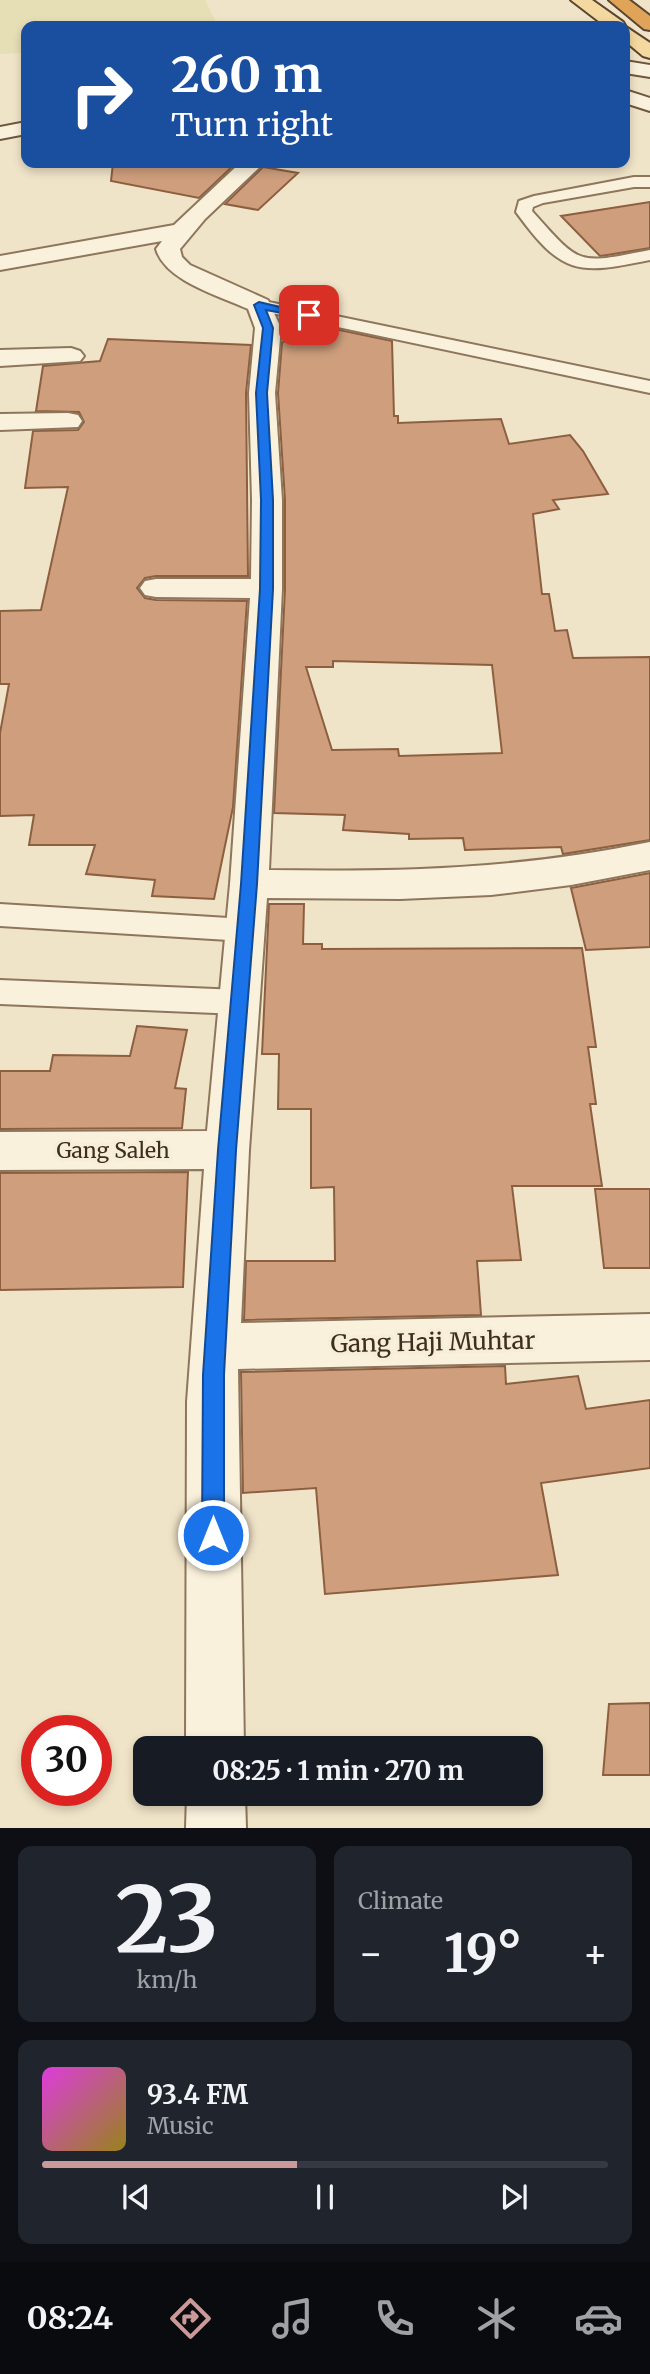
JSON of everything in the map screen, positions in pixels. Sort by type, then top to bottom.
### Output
[{"type":"highway","points":[[618,0],[650,25]]},
{"type":"main road","points":[[574,4],[607,21]]},
{"type":"main road","points":[[630,36],[650,52]]},
{"type":"street","points":[[630,68],[650,71]]},
{"type":"street","points":[[630,98],[650,105]]},
{"type":"street","points":[[0,133],[21,129]]},
{"type":"street","points":[[215,1736],[212,1402],[267,589],[267,500],[262,393],[268,328],[259,305],[182,270],[170,260],[168,249],[180,232],[248,168]]},
{"type":"street","points":[[0,263],[180,232]]},
{"type":"street","points":[[0,358],[71,356]]},
{"type":"street","points":[[0,422],[68,421]]},
{"type":"street","points":[[156,588],[267,589]]},
{"type":"street","points":[[249,884],[388,885],[491,881],[595,868],[650,856]]},
{"type":"street","name":"Gang Saleh","points":[[0,1151],[227,1150]]},
{"type":"street","name":"Gang Haji Muhtar","points":[[215,1347],[650,1337]]},
{"type":"street","points":[[216,1806],[216,1828]]},
{"type":"lane","points":[[650,182],[540,199],[525,204],[524,212],[567,258],[578,264],[596,265],[650,255]]},
{"type":"lane","points":[[259,305],[650,387]]},
{"type":"lane","points":[[0,915],[245,930]]},
{"type":"lane","points":[[0,992],[239,1002]]},
{"type":"shaded area","points":[[0,0],[205,0],[216,21],[21,21],[21,53],[0,54]]},
{"type":"building","points":[[112,168],[231,168],[199,198],[111,181]]},
{"type":"building","points":[[262,168],[298,173],[258,210],[225,204]]},
{"type":"building","points":[[650,202],[650,248],[607,255],[600,256],[561,216]]},
{"type":"building","points":[[301,322],[392,341],[394,416],[398,416],[398,423],[501,419],[509,444],[570,435],[583,451],[608,494],[553,500],[559,509],[533,514],[542,594],[549,594],[555,631],[567,630],[573,658],[650,657],[650,840],[563,854],[561,847],[465,850],[463,838],[409,839],[409,834],[343,830],[345,815],[274,813],[285,589],[285,500],[278,393],[282,343]],"holes":[[[333,661],[492,665],[502,753],[399,756],[398,749],[332,750],[306,667],[333,667]]]},
{"type":"building","points":[[108,339],[251,345],[246,393],[248,576],[156,576],[145,578],[137,588],[145,598],[156,600],[247,601],[233,807],[214,899],[152,896],[155,880],[86,874],[95,845],[29,845],[34,815],[0,816],[0,733],[9,684],[0,684],[0,611],[41,610],[68,487],[25,488],[33,431],[78,430],[84,422],[79,412],[36,411],[43,366],[100,361]]},
{"type":"building","points":[[650,873],[650,947],[586,950],[571,888]]},
{"type":"building","points":[[269,904],[304,904],[303,944],[322,944],[322,949],[582,948],[596,1047],[588,1047],[596,1104],[590,1104],[602,1186],[512,1186],[521,1260],[477,1261],[481,1315],[244,1320],[246,1261],[335,1261],[334,1187],[311,1188],[311,1109],[278,1109],[279,1054],[262,1054]]},
{"type":"building","points":[[137,1026],[187,1030],[175,1088],[186,1089],[182,1128],[0,1129],[0,1071],[50,1071],[53,1055],[130,1056]]},
{"type":"building","points":[[188,1172],[183,1287],[0,1290],[0,1173]]},
{"type":"building","points":[[595,1189],[650,1189],[650,1268],[604,1268]]},
{"type":"building","points":[[505,1366],[506,1384],[578,1376],[586,1409],[650,1400],[650,1468],[541,1483],[558,1575],[325,1594],[316,1488],[243,1493],[241,1372]]},
{"type":"building","points":[[650,1703],[650,1775],[603,1775],[609,1704]]},
{"type":"route","points":[[213,1535],[212,1402],[267,589],[267,500],[262,393],[268,328],[266,317],[259,305],[309,315]]}]
